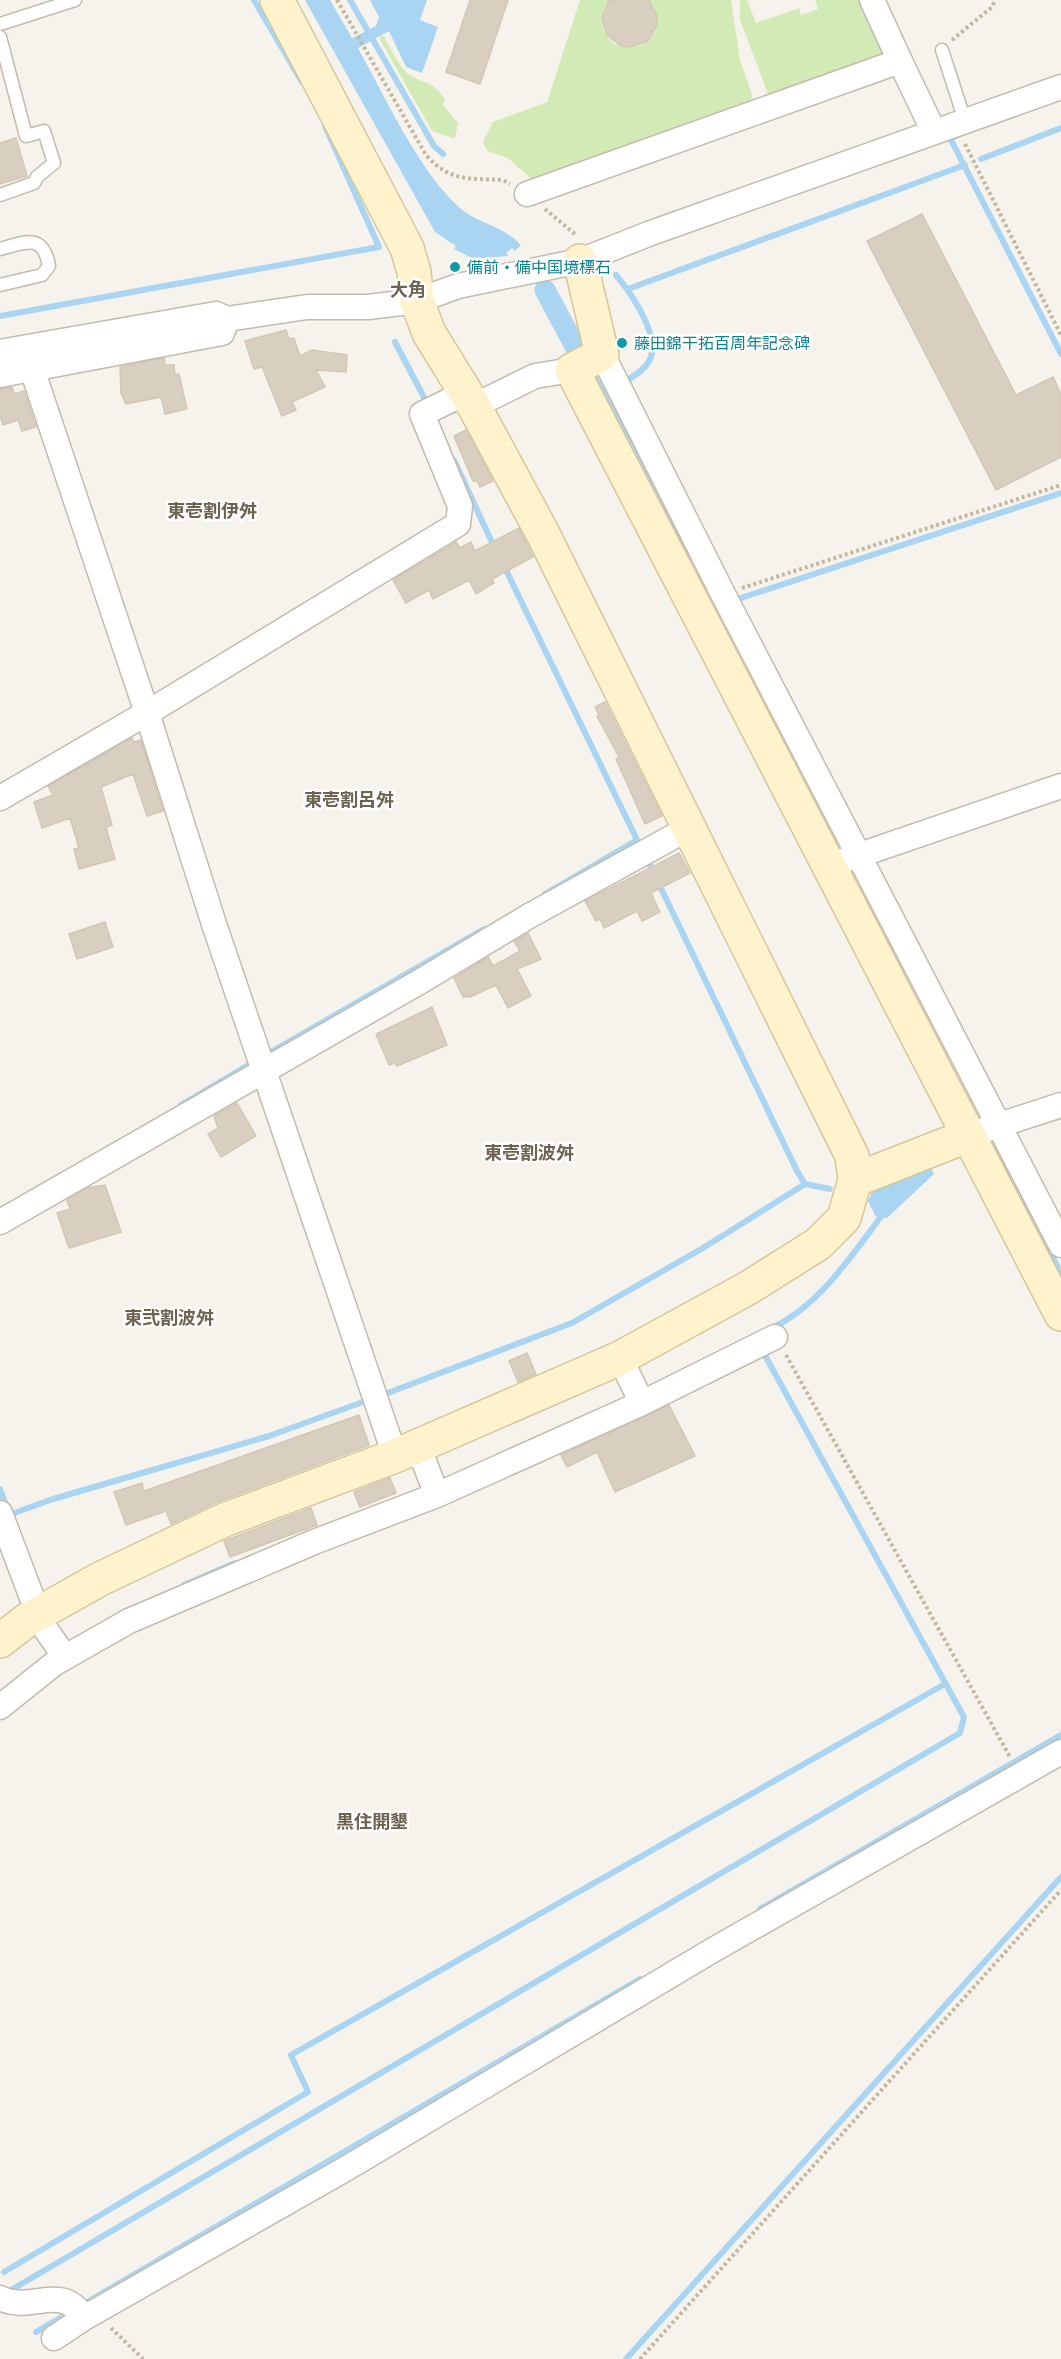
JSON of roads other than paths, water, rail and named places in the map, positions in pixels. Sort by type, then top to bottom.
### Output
[{"type":"street","points":[[0,1641],[39,1614],[100,1579],[224,1520],[406,1451],[620,1358],[748,1288],[818,1244],[844,1218],[855,1180],[852,1156],[543,534],[470,400],[429,333],[417,301],[414,272],[407,248],[277,0]]},
{"type":"street","points":[[872,0],[900,61],[951,126]]},
{"type":"street","points":[[527,194],[900,61]]},
{"type":"street","points":[[0,352],[216,314],[227,319],[307,307],[368,307],[417,301],[467,284],[590,258],[651,233],[1061,87]]},
{"type":"street","points":[[590,258],[613,376],[710,599]]},
{"type":"street","points":[[0,375],[222,333],[227,319]]},
{"type":"street","points":[[32,369],[214,924],[375,1396],[406,1451],[434,1488]]},
{"type":"street","points":[[0,798],[145,708],[458,524],[460,506],[422,414],[470,400],[535,376],[572,370],[613,376]]},
{"type":"street","points":[[572,370],[710,599],[852,860],[985,1130],[1061,1314]]},
{"type":"street","points":[[852,860],[1061,786]]},
{"type":"street","points":[[0,1222],[261,1062],[422,981],[610,870],[644,854],[689,828]]},
{"type":"street","points":[[855,1180],[985,1130],[1061,1105]]},
{"type":"street","points":[[985,1130],[1061,1245]]},
{"type":"street","points":[[0,1707],[60,1651],[764,1342]]},
{"type":"street","points":[[620,1358],[639,1397]]},
{"type":"street","points":[[2,1519],[42,1624],[60,1651]]},
{"type":"street","points":[[54,2338],[83,2311],[347,2169],[713,1950],[1061,1752]]},
{"type":"street","points":[[0,2298],[9,2302],[25,2303],[56,2298],[83,2311]]},
{"type":"lane","points":[[0,24],[75,0]]},
{"type":"lane","points":[[0,37],[26,136],[44,131],[54,163],[34,183],[0,195]]},
{"type":"lane","points":[[942,50],[951,126]]},
{"type":"lane","points":[[0,249],[24,243],[38,243],[46,249],[49,266],[42,275],[0,285]]},
{"type":"water","points":[[305,0],[330,0],[352,38],[376,26],[379,17],[370,0],[427,0],[420,20],[438,27],[422,73],[406,67],[389,31],[358,48],[430,174],[466,213],[497,228],[521,245],[515,251],[512,248],[506,253],[508,256],[474,259],[454,249],[456,246],[435,232]]},
{"type":"water","points":[[928,1162],[934,1174],[887,1218],[876,1217],[868,1201],[873,1190]]},
{"type":"waterway","points":[[254,0],[302,82]]},
{"type":"waterway","points":[[350,0],[434,146],[443,154]]},
{"type":"waterway","points":[[0,316],[379,247],[325,126]]},
{"type":"waterway","points":[[981,159],[1061,128]]},
{"type":"waterway","points":[[949,136],[1061,354]]},
{"type":"waterway","points":[[628,289],[965,165]]},
{"type":"waterway","points":[[616,275],[644,317],[652,342],[652,353],[648,363],[640,372],[622,383]]},
{"type":"waterway","points":[[545,290],[575,346]]},
{"type":"waterway","points":[[395,342],[428,405]]},
{"type":"waterway","points":[[596,379],[689,553]]},
{"type":"waterway","points":[[454,460],[495,549]]},
{"type":"waterway","points":[[738,599],[1061,493]]},
{"type":"waterway","points":[[504,566],[641,848]]},
{"type":"waterway","points":[[545,894],[637,840]]},
{"type":"waterway","points":[[646,857],[797,1171],[805,1184],[830,1189]]},
{"type":"waterway","points":[[264,1056],[484,929]]},
{"type":"waterway","points":[[181,1105],[255,1061]]},
{"type":"waterway","points":[[991,1134],[1061,1274]]},
{"type":"waterway","points":[[380,1396],[572,1323],[703,1248],[805,1184]]},
{"type":"waterway","points":[[772,1328],[789,1318],[820,1293],[847,1262],[883,1211]]},
{"type":"waterway","points":[[6,2293],[960,1733],[964,1717],[762,1350]]},
{"type":"waterway","points":[[6,1516],[53,1499],[269,1436],[371,1399]]},
{"type":"waterway","points":[[0,1489],[7,1508]]},
{"type":"waterway","points":[[184,1585],[235,1563]]},
{"type":"waterway","points":[[4,2272],[308,2092],[291,2055],[945,1684]]},
{"type":"waterway","points":[[760,1909],[1061,1735]]},
{"type":"waterway","points":[[626,2359],[1061,1877]]},
{"type":"waterway","points":[[82,2305],[640,1979]]},
{"type":"waterway","points":[[36,2332],[70,2312]]},
{"type":"place","name":"備前・備中国境標石","points":[[455,267]]},
{"type":"place","name":"藤田錦干拓百周年記念碑","points":[[622,343]]},
{"type":"district","name":"大角","points":[[408,290]]},
{"type":"district","name":"東壱割伊舛","points":[[212,511]]},
{"type":"district","name":"東壱割呂舛","points":[[349,800]]},
{"type":"district","name":"東壱割波舛","points":[[529,1153]]},
{"type":"district","name":"東弐割波舛","points":[[169,1318]]},
{"type":"district","name":"黒住開墾","points":[[372,1822]]}]
